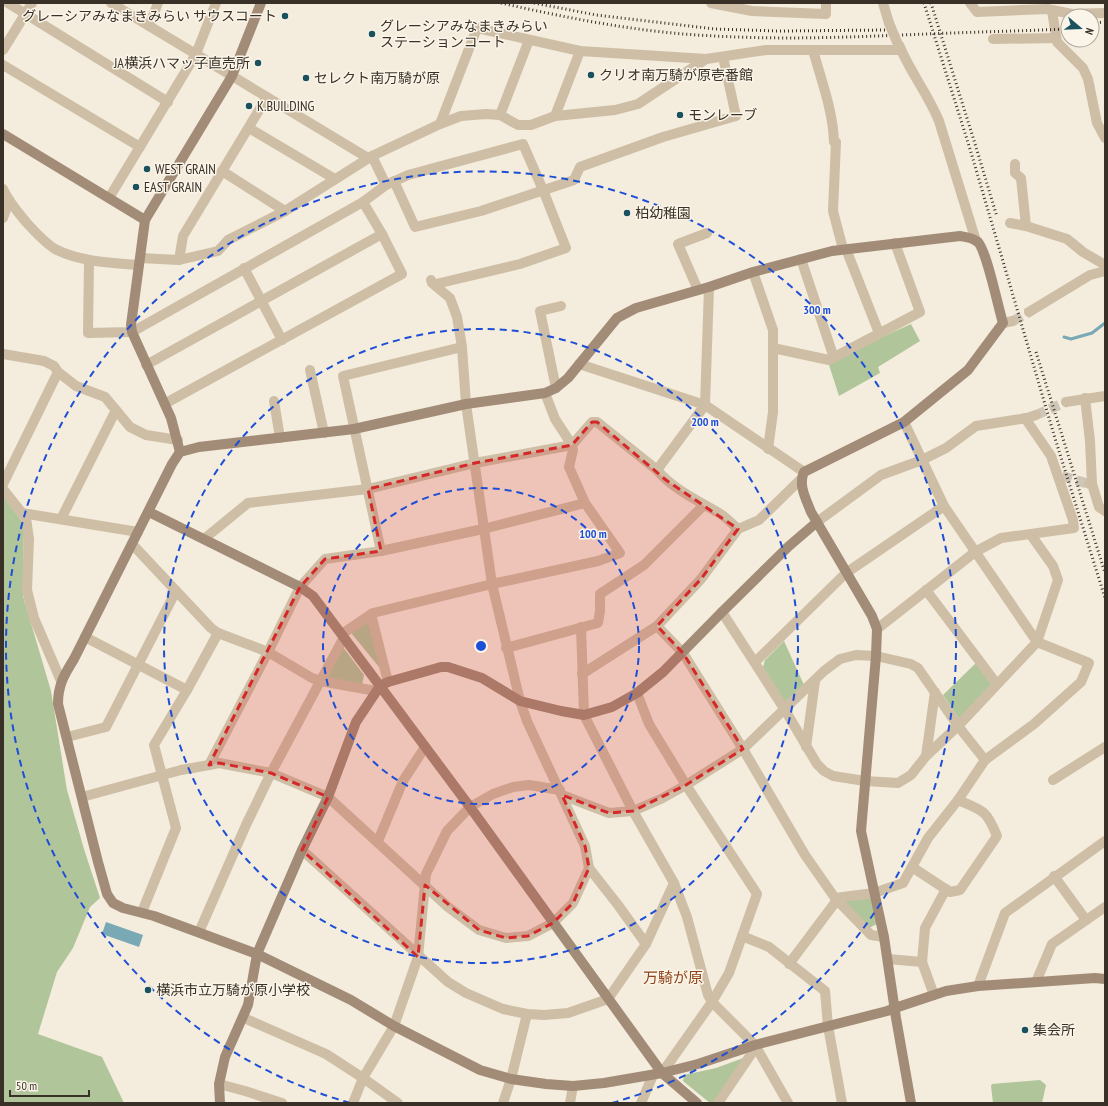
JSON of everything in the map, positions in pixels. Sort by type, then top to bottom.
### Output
[{"type":"street","points":[[8,3],[168,102]]},
{"type":"street","points":[[3,50],[32,3]]},
{"type":"street","points":[[111,3],[370,157],[390,183],[414,229],[481,211],[574,180],[580,167],[663,137],[736,116],[723,57]]},
{"type":"street","points":[[149,26],[158,3]]},
{"type":"street","points":[[109,198],[196,54],[216,3]]},
{"type":"street","points":[[180,452],[172,418],[166,403],[132,332],[131,325],[145,220],[232,76],[261,3]]},
{"type":"street","points":[[711,3],[752,11],[826,14],[826,3]]},
{"type":"street","points":[[582,674],[657,626],[701,579],[738,529],[759,520],[802,476],[904,422],[968,370],[1008,322],[984,253],[976,241],[939,121],[933,107],[907,64],[882,3]]},
{"type":"street","points":[[970,3],[977,12],[1049,8],[1072,14],[1105,13]]},
{"type":"street","points":[[1049,8],[1057,42],[1083,68],[1088,79],[1097,123],[1105,138]]},
{"type":"street","points":[[440,124],[477,28],[580,51],[706,59],[766,50],[813,50],[899,46]]},
{"type":"street","points":[[993,39],[1056,38]]},
{"type":"street","points":[[500,115],[529,40]]},
{"type":"street","points":[[813,50],[829,107],[834,142],[836,142],[833,211],[845,249],[879,333]]},
{"type":"street","points":[[555,116],[580,51]]},
{"type":"street","points":[[3,189],[9,201],[44,240],[55,249],[89,260],[140,262],[179,260],[218,251],[228,240],[285,212],[370,157],[440,124],[461,116],[486,114],[500,115],[518,125],[531,125],[555,116],[615,110],[638,104],[706,59]]},
{"type":"street","points":[[3,65],[140,148]]},
{"type":"street","points":[[179,260],[183,236],[267,97]]},
{"type":"street","points":[[249,128],[335,179]]},
{"type":"street","points":[[3,134],[145,220]]},
{"type":"street","points":[[89,260],[88,333],[132,332],[363,202],[390,183],[408,175],[523,144],[566,248],[520,264],[433,282],[450,298],[458,317],[462,347],[466,404],[492,584],[520,702],[527,721],[585,846],[589,868],[646,944]]},
{"type":"street","points":[[1015,164],[1015,173],[1021,178],[1026,226]]},
{"type":"street","points":[[222,171],[285,212]]},
{"type":"street","points":[[3,218],[9,201]]},
{"type":"street","points":[[166,403],[402,274],[382,234],[363,202]]},
{"type":"street","points":[[1010,223],[1026,226],[1067,239],[1083,252],[1105,265]]},
{"type":"street","points":[[698,290],[678,244],[707,233]]},
{"type":"street","points":[[146,364],[382,234]]},
{"type":"street","points":[[976,241],[968,237],[960,236],[845,249],[753,272],[709,287],[636,308],[616,318],[568,378],[556,388],[545,393],[466,404],[354,429],[199,447],[180,452],[172,464],[149,512],[61,681],[58,694],[58,704],[98,862],[107,894],[113,903],[123,908],[142,912],[257,954],[351,1000],[394,1026],[474,1067],[511,1079],[574,1086],[604,1083],[657,1074],[698,1064],[755,1046],[894,1008],[946,991],[978,986],[1095,978],[1105,979]]},
{"type":"street","points":[[773,348],[829,360],[920,312],[895,243]]},
{"type":"street","points":[[801,259],[834,358]]},
{"type":"street","points":[[244,268],[282,340]]},
{"type":"street","points":[[1029,312],[1090,275],[1105,271]]},
{"type":"street","points":[[753,272],[773,330],[773,412],[768,449]]},
{"type":"street","points":[[658,470],[704,405],[709,287]]},
{"type":"street","points":[[556,388],[540,311],[561,306]]},
{"type":"street","points":[[381,551],[343,376],[462,347]]},
{"type":"street","points":[[3,354],[44,361],[54,366],[58,372],[76,386],[105,397],[130,426],[146,435],[178,440]]},
{"type":"street","points":[[579,364],[704,405],[768,449],[802,476],[805,498],[817,522],[872,616],[876,629],[876,656],[861,831],[884,937],[894,1008],[911,1103]]},
{"type":"street","points":[[310,370],[324,433]]},
{"type":"street","points":[[3,484],[58,372]]},
{"type":"street","points":[[199,932],[246,825],[271,773],[343,635],[371,614],[492,584],[598,561],[620,552],[585,503],[569,467],[573,450],[572,445],[554,419],[545,393]]},
{"type":"street","points":[[1066,402],[1105,396]]},
{"type":"street","points":[[1085,398],[1090,441],[1090,484],[1099,507],[1105,512]]},
{"type":"street","points":[[274,401],[280,438]]},
{"type":"street","points":[[61,519],[116,410]]},
{"type":"street","points":[[132,544],[211,628],[218,633],[268,652],[312,678],[320,681],[381,686],[440,666],[482,678],[520,702],[584,715],[612,707],[637,694],[683,653],[789,546],[817,522],[882,475],[922,460],[946,448],[976,426],[1036,415]]},
{"type":"street","points":[[876,629],[975,552],[1001,538],[1032,535],[1074,528],[1060,476],[1051,456],[1025,418]]},
{"type":"street","points":[[204,538],[248,503],[368,489],[475,463],[572,445],[592,422],[597,422],[658,470],[666,480],[720,514],[738,529]]},
{"type":"street","points":[[789,964],[836,899],[874,893],[903,883],[928,838],[958,800],[985,760],[1034,724],[1081,682],[1090,663],[1037,642],[944,506],[904,422]]},
{"type":"street","points":[[3,489],[26,518],[29,539],[27,590],[34,618],[61,681]]},
{"type":"street","points":[[209,765],[300,587],[325,559],[381,551],[484,529],[585,503]]},
{"type":"street","points":[[506,648],[598,623],[600,594],[644,565],[704,505]]},
{"type":"street","points":[[755,662],[846,573],[944,506]]},
{"type":"street","points":[[149,512],[300,587],[313,596],[470,807],[608,999],[657,1074],[697,1103]]},
{"type":"street","points":[[22,513],[138,532]]},
{"type":"street","points":[[722,612],[785,710],[816,764],[833,776],[865,781],[898,783],[910,775],[926,756],[958,726],[996,683],[1037,642],[1058,580],[1053,566],[1032,535]]},
{"type":"street","points":[[926,590],[996,683]]},
{"type":"street","points":[[67,737],[106,727],[176,591]]},
{"type":"street","points":[[220,1103],[219,1084],[225,1056],[244,1018],[248,1005],[257,954],[302,850],[328,797],[356,722],[381,686],[371,614]]},
{"type":"street","points":[[657,626],[683,653],[743,749],[806,855],[836,899],[871,935],[884,937]]},
{"type":"street","points":[[581,627],[584,715],[633,812],[674,883],[687,917],[708,995],[712,1002],[755,1046],[788,1103]]},
{"type":"street","points":[[142,912],[176,828],[154,745],[187,690],[218,633]]},
{"type":"street","points":[[85,637],[187,690]]},
{"type":"street","points":[[353,1103],[363,1078],[394,1026],[418,956],[426,874],[447,831],[470,807],[493,794],[513,787],[529,785],[561,792],[609,813],[633,812],[686,785],[743,749],[815,680],[840,659],[856,655],[876,656],[911,664],[918,668],[958,726],[985,760]]},
{"type":"street","points":[[806,747],[815,680]]},
{"type":"street","points":[[926,756],[935,692]]},
{"type":"street","points":[[637,694],[649,724],[686,785],[757,894],[729,973],[712,1002],[657,1074],[641,1103]]},
{"type":"street","points":[[378,842],[404,781],[425,747]]},
{"type":"street","points":[[1053,780],[1105,747]]},
{"type":"street","points":[[82,797],[181,770],[219,763],[271,773],[328,797],[448,907],[479,930],[506,938],[528,936],[553,923],[573,902],[589,868]]},
{"type":"street","points":[[912,867],[950,892],[960,890],[997,836],[990,819],[984,812],[958,800]]},
{"type":"street","points":[[978,986],[1005,913],[1054,876],[1105,841]]},
{"type":"street","points":[[302,850],[448,982],[466,993],[503,1009],[527,1014],[544,1015],[568,1013],[608,999],[646,944],[674,883]]},
{"type":"street","points":[[1054,876],[1086,920]]},
{"type":"street","points":[[934,995],[922,962],[925,928],[946,889]]},
{"type":"street","points":[[1036,982],[1052,944],[1105,906]]},
{"type":"street","points":[[742,936],[769,947],[825,991],[828,1026],[842,1103]]},
{"type":"street","points":[[888,959],[922,962]]},
{"type":"street","points":[[503,1103],[511,1079],[527,1014]]},
{"type":"street","points":[[244,1018],[326,1054],[398,1103]]},
{"type":"street","points":[[718,1103],[755,1046]]},
{"type":"street","points":[[219,1084],[282,1103]]},
{"type":"street","points":[[570,1103],[574,1086]]},
{"type":"highlighted area","points":[[592,422],[597,422],[666,480],[738,529],[701,579],[657,626],[683,653],[743,749],[686,785],[633,811],[609,813],[562,795],[585,846],[589,868],[573,903],[553,923],[528,936],[506,938],[479,930],[425,885],[418,957],[302,850],[328,797],[271,773],[219,763],[209,765],[300,587],[325,559],[381,551],[368,489],[475,463],[572,445]]},
{"type":"green space","points":[[911,324],[920,341],[878,367],[880,373],[839,396],[829,365],[880,338]]},
{"type":"green space","points":[[3,496],[24,524],[23,596],[51,691],[67,790],[100,898],[90,907],[73,948],[57,972],[38,1034],[102,1057],[124,1103],[3,1103]]},
{"type":"green space","points":[[367,622],[369,623],[379,667],[352,634],[353,630]]},
{"type":"green space","points":[[784,641],[804,685],[785,702],[763,667],[765,660]]},
{"type":"green space","points":[[343,647],[364,675],[362,685],[325,677]]},
{"type":"green space","points":[[977,662],[993,682],[959,719],[943,695]]},
{"type":"green space","points":[[872,896],[877,924],[869,928],[842,899]]},
{"type":"green space","points":[[746,1057],[713,1103],[710,1103],[683,1081],[684,1075],[716,1068]]},
{"type":"green space","points":[[1040,1080],[1046,1085],[1042,1103],[993,1103],[992,1084]]},
{"type":"water","points":[[106,922],[143,935],[139,947],[102,934]]},
{"type":"waterway","points":[[1064,337],[1071,339],[1092,333],[1105,323]]},
{"type":"tunnel","points":[[1013,321],[1029,312]]},
{"type":"tunnel","points":[[1036,415],[1066,402]]},
{"type":"tunnel","points":[[1062,476],[1089,484]]},
{"type":"railway","points":[[501,3],[608,24],[661,32],[715,36],[821,38],[1060,29]]},
{"type":"railway","points":[[534,3],[596,15],[715,29],[780,31],[888,30]]},
{"type":"railway","points":[[924,3],[970,149],[1054,435],[1105,598]]},
{"type":"railway","points":[[931,3],[997,217]]},
{"type":"railway","points":[[1100,22],[1105,22]]},
{"type":"railway","points":[[1036,352],[1105,573]]},
{"type":"place","name":"グレーシアみなまきみらい サウスコート","points":[[285,16]]},
{"type":"place","name":"グレーシアみなまきみらい ステーションコート","points":[[372,34]]},
{"type":"place","name":"JA横浜ハマッ子直売所","points":[[258,63]]},
{"type":"place","name":"クリオ南万騎が原壱番館","points":[[591,75]]},
{"type":"place","name":"セレクト南万騎が原","points":[[306,78]]},
{"type":"place","name":"K.BUILDING","points":[[249,106]]},
{"type":"place","name":"モンレーブ","points":[[680,115]]},
{"type":"place","name":"WEST GRAIN","points":[[147,169]]},
{"type":"place","name":"EAST GRAIN","points":[[136,187]]},
{"type":"place","name":"柏幼稚園","points":[[627,213]]},
{"type":"place","name":"横浜市立万騎が原小学校","points":[[148,990]]},
{"type":"place","name":"集会所","points":[[1025,1030]]},
{"type":"district","name":"万騎が原","points":[[673,978]]}]
